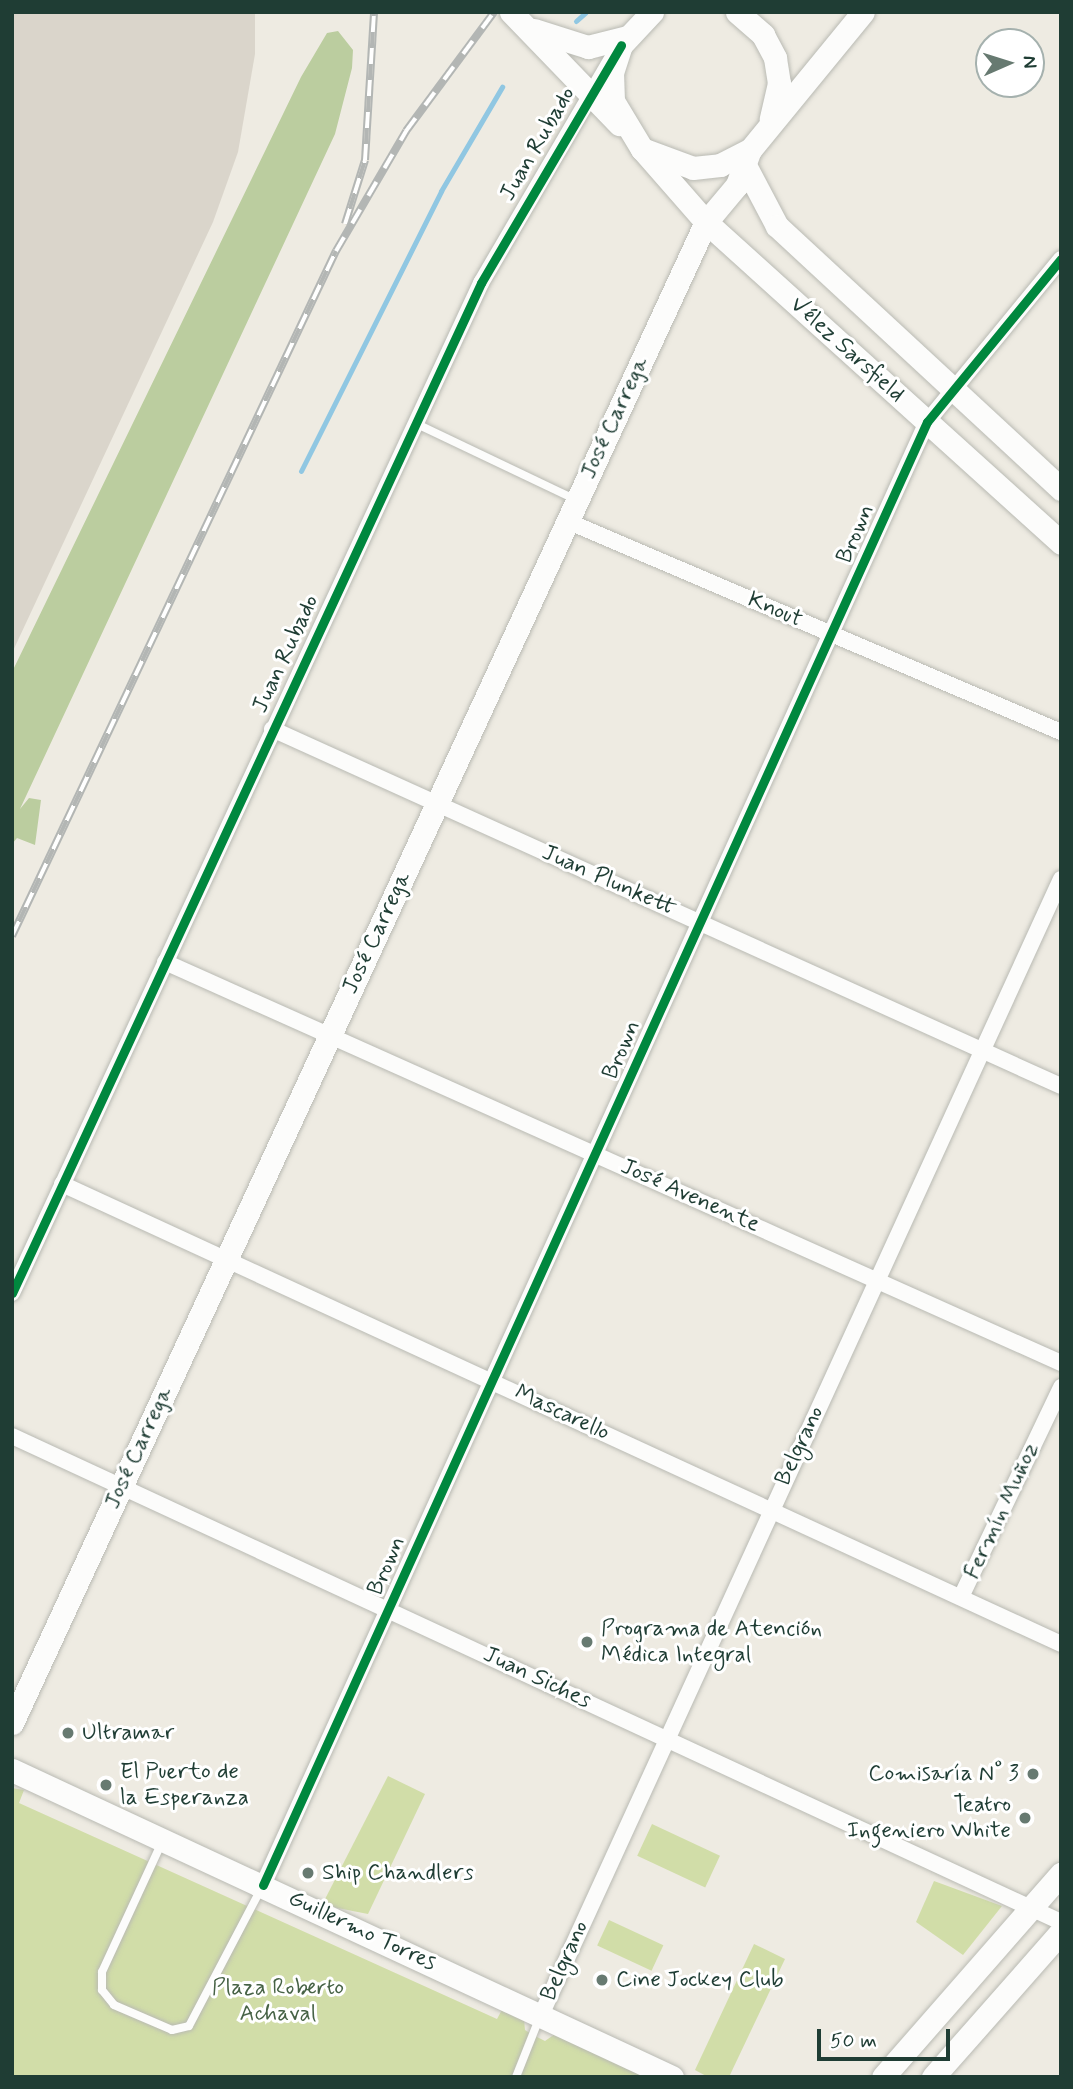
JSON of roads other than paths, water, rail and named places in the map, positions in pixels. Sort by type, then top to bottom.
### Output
[{"type":"main road","points":[[624,128],[613,82],[624,41],[652,12]]},
{"type":"main road","points":[[737,12],[763,35],[775,58],[778,96],[765,131]]},
{"type":"main road","name":"José Carrega","points":[[12,1723],[706,222],[765,131],[863,12]]},
{"type":"main road","points":[[518,19],[589,47],[624,41]]},
{"type":"main road","name":"Vélez Sarsfield","points":[[518,19],[624,128],[706,222],[1061,543]]},
{"type":"main road","points":[[642,149],[693,168],[748,160]]},
{"type":"main road","name":"Vélez Sarsfield","points":[[748,160],[772,221],[1061,489]]},
{"type":"main road","name":"Guillermo Torres","points":[[12,1770],[542,2013],[672,2077]]},
{"type":"main road","points":[[883,2077],[1061,1874]]},
{"type":"main road","points":[[933,2077],[1061,1932]]},
{"type":"street","name":"Juan Rubado","points":[[12,1293],[414,422],[481,283],[589,94],[624,41]]},
{"type":"street","name":"Brown","points":[[263,1885],[927,422],[950,387],[1061,260]]},
{"type":"street","name":"Knout","points":[[572,511],[832,634],[1061,732]]},
{"type":"street","name":"Juan Plunkett","points":[[272,729],[1061,1086]]},
{"type":"street","name":"Belgrano","points":[[542,2013],[1061,879]]},
{"type":"street","name":"José Avenente","points":[[165,962],[1061,1363]]},
{"type":"street","name":"Mascarello","points":[[62,1184],[1061,1643]]},
{"type":"street","name":"Fermín Muñoz","points":[[961,1597],[1061,1387]]},
{"type":"street","name":"Juan Siches","points":[[12,1436],[1061,1922]]},
{"type":"lane","name":"Knout","points":[[414,422],[572,511]]},
{"type":"lane","points":[[163,1839],[102,1972],[102,1990],[114,2006],[172,2030],[189,2026],[263,1885]]},
{"type":"lane","points":[[516,2077],[542,2013]]},
{"type":"waterway","points":[[576,21],[586,12]]},
{"type":"waterway","points":[[301,471],[441,191],[502,87]]},
{"type":"railway","points":[[345,224],[365,160],[374,12]]},
{"type":"railway","points":[[12,936],[336,251],[406,131],[494,12]]},
{"type":"place","name":"Programa de Atención Médica Integral","points":[[587,1642]]},
{"type":"place","name":"Ultramar","points":[[68,1733]]},
{"type":"place","name":"Comisaría N° 3","points":[[1033,1774]]},
{"type":"place","name":"El Puerto de la Esperanza","points":[[106,1785]]},
{"type":"place","name":"Teatro Ingeniero White","points":[[1025,1818]]},
{"type":"place","name":"Ship Chandlers","points":[[308,1873]]},
{"type":"place","name":"Cine Jockey Club","points":[[602,1980]]},
{"type":"park label","name":"Plaza Roberto Achaval","points":[[278,2001]]}]
